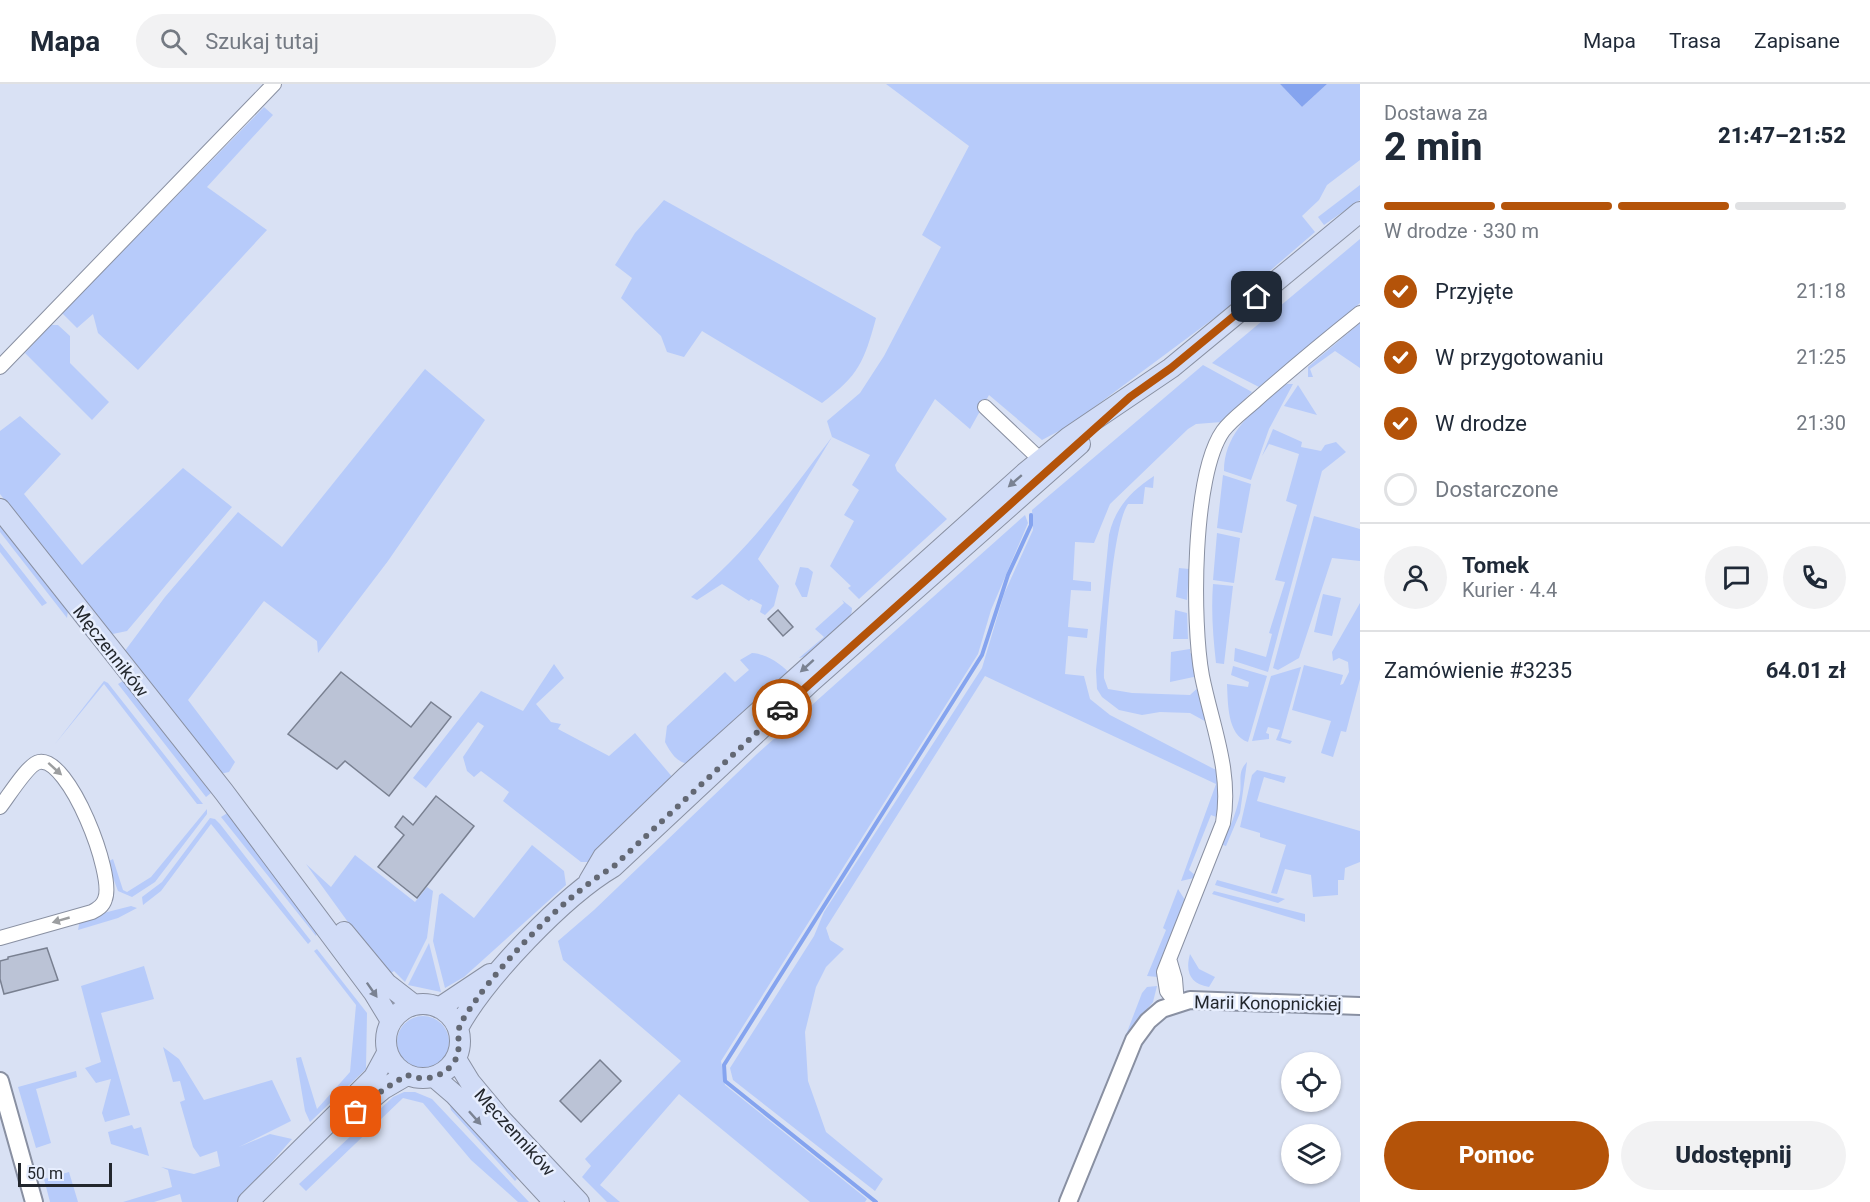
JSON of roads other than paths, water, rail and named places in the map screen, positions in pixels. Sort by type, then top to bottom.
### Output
[{"type":"main road","points":[[458,1028],[500,968],[589,881],[613,867],[1046,465],[1130,397],[1171,368],[1360,212]]},
{"type":"main road","name":"Męczenników","points":[[0,509],[224,792],[374,993],[391,1021]]},
{"type":"main road","name":"Męczenników","points":[[224,792],[290,865],[387,984],[414,1005]]},
{"type":"main road","points":[[439,1008],[500,968]]},
{"type":"main road","points":[[427,1004],[439,1008],[450,1016],[458,1028],[460,1044],[456,1059],[447,1070],[434,1077],[420,1079],[407,1075],[395,1066],[387,1053],[385,1040],[391,1021],[401,1011],[414,1005],[427,1004]]},
{"type":"main road","points":[[248,1202],[374,1077],[387,1053]]},
{"type":"main road","name":"Męczenników","points":[[456,1059],[466,1077],[500,1118],[579,1202]]},
{"type":"main road","points":[[262,1202],[342,1124],[384,1089],[407,1075]]},
{"type":"main road","name":"Męczenników","points":[[434,1077],[455,1095],[554,1202]]},
{"type":"street","points":[[0,367],[274,84]]},
{"type":"street","points":[[1068,1202],[1134,1040],[1148,1021],[1162,1009],[1177,1004],[1175,979],[1170,963],[1181,924],[1223,822],[1226,804],[1222,750],[1196,646],[1194,607],[1205,477],[1213,449],[1224,430],[1292,368],[1360,313]]},
{"type":"street","points":[[985,407],[1046,465]]},
{"type":"street","points":[[0,807],[33,764],[43,761],[52,764],[69,785],[84,813],[102,863],[107,891],[103,905],[92,912],[0,938]]},
{"type":"street","name":"Marii Konopnickiej","points":[[1177,1004],[1190,1000],[1360,1006]]},
{"type":"street","points":[[0,1081],[34,1202]]},
{"type":"waterway","points":[[876,1202],[725,1081],[724,1065],[982,655],[1008,575],[1031,525],[1031,515]]}]
